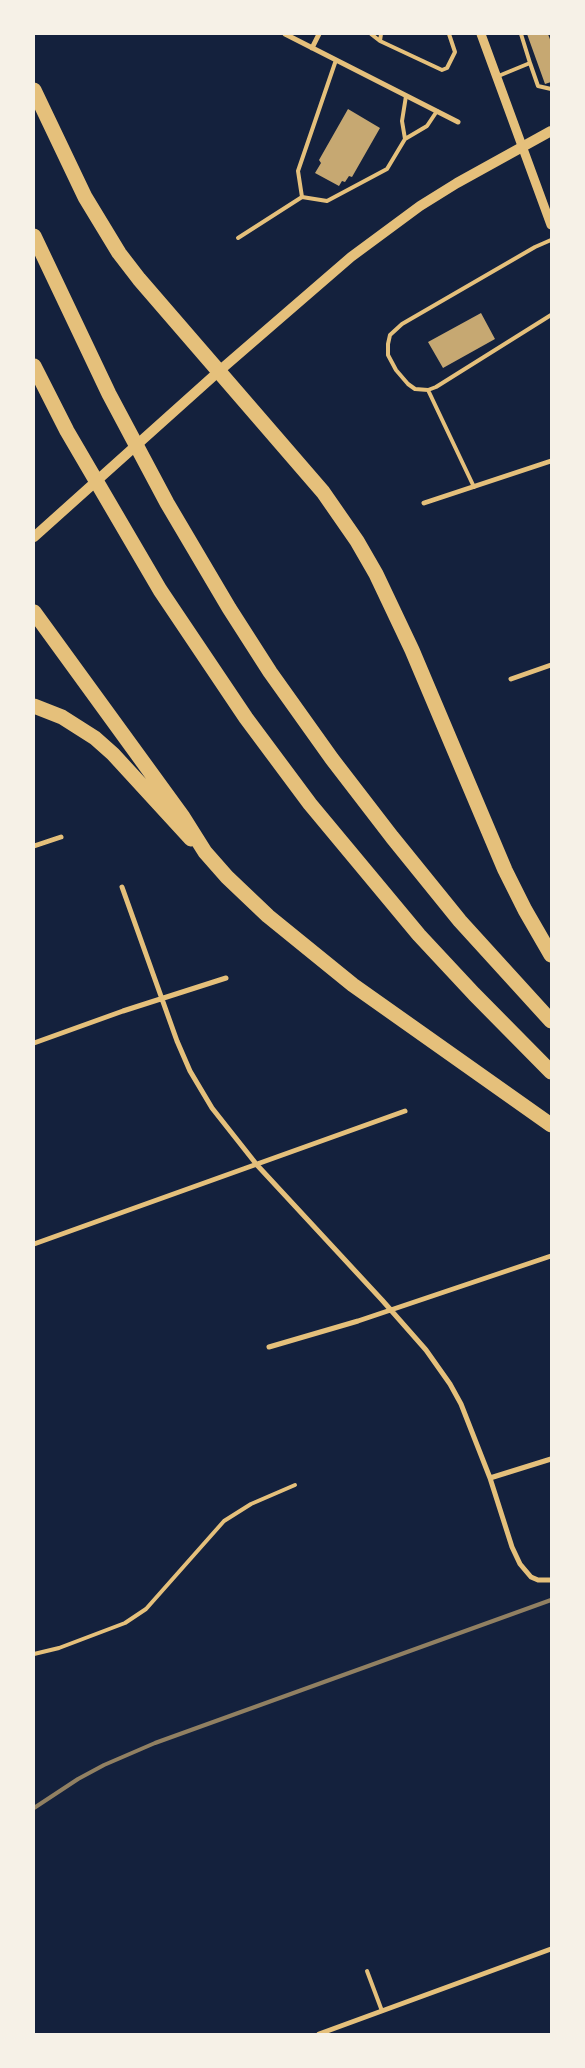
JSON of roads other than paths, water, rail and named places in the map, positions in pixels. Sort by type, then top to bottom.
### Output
[{"type":"highway","points":[[34,90],[85,196],[115,246],[139,279],[323,492],[365,554],[394,609],[505,870],[551,955]]},
{"type":"highway","points":[[34,236],[109,394],[167,503],[264,664],[332,759],[392,838],[460,920],[551,1021]]},
{"type":"highway","points":[[34,366],[67,431],[160,590],[246,718],[310,804],[420,935],[474,994],[551,1072]]},
{"type":"highway","points":[[34,612],[178,809],[205,852]]},
{"type":"highway","points":[[34,706],[62,717],[94,738],[113,754],[178,827],[205,852],[227,877],[268,916],[326,965],[551,1125]]},
{"type":"main road","points":[[34,537],[218,372],[385,230],[457,183],[551,131]]},
{"type":"street","points":[[285,34],[458,122]]},
{"type":"street","points":[[312,48],[319,34]]},
{"type":"street","points":[[481,34],[551,225]]},
{"type":"street","points":[[424,504],[551,461]]},
{"type":"street","points":[[511,679],[551,665]]},
{"type":"street","points":[[34,846],[61,837]]},
{"type":"street","points":[[122,887],[177,1041],[200,1090],[231,1135],[257,1165],[426,1350],[450,1384],[474,1434],[512,1547],[520,1564],[531,1577],[538,1580],[551,1580]]},
{"type":"street","points":[[34,1043],[226,978]]},
{"type":"street","points":[[34,1244],[404,1111]]},
{"type":"street","points":[[269,1347],[390,1310],[551,1256]]},
{"type":"street","points":[[490,1478],[551,1459]]},
{"type":"street","points":[[319,2034],[551,1948]]},
{"type":"lane","points":[[371,34],[380,42],[442,70],[448,68],[455,52],[450,34]]},
{"type":"lane","points":[[380,42],[382,34]]},
{"type":"lane","points":[[521,34],[538,86],[551,89]]},
{"type":"lane","points":[[302,197],[298,171],[336,60]]},
{"type":"lane","points":[[496,77],[530,63]]},
{"type":"lane","points":[[405,139],[402,122],[406,96]]},
{"type":"lane","points":[[238,238],[302,197],[327,201],[387,169],[405,139],[418,134],[427,126],[438,111]]},
{"type":"lane","points":[[551,240],[535,247],[410,319],[390,335],[388,355],[396,370],[408,384],[415,389],[428,390],[436,387],[551,315]]},
{"type":"lane","points":[[428,390],[474,487]]},
{"type":"lane","points":[[34,1654],[59,1648],[125,1623],[146,1609],[224,1521],[252,1504],[295,1485]]},
{"type":"lane","points":[[367,1971],[382,2011]]},
{"type":"railway","points":[[34,1808],[78,1779],[104,1765],[155,1743],[551,1600]]}]
